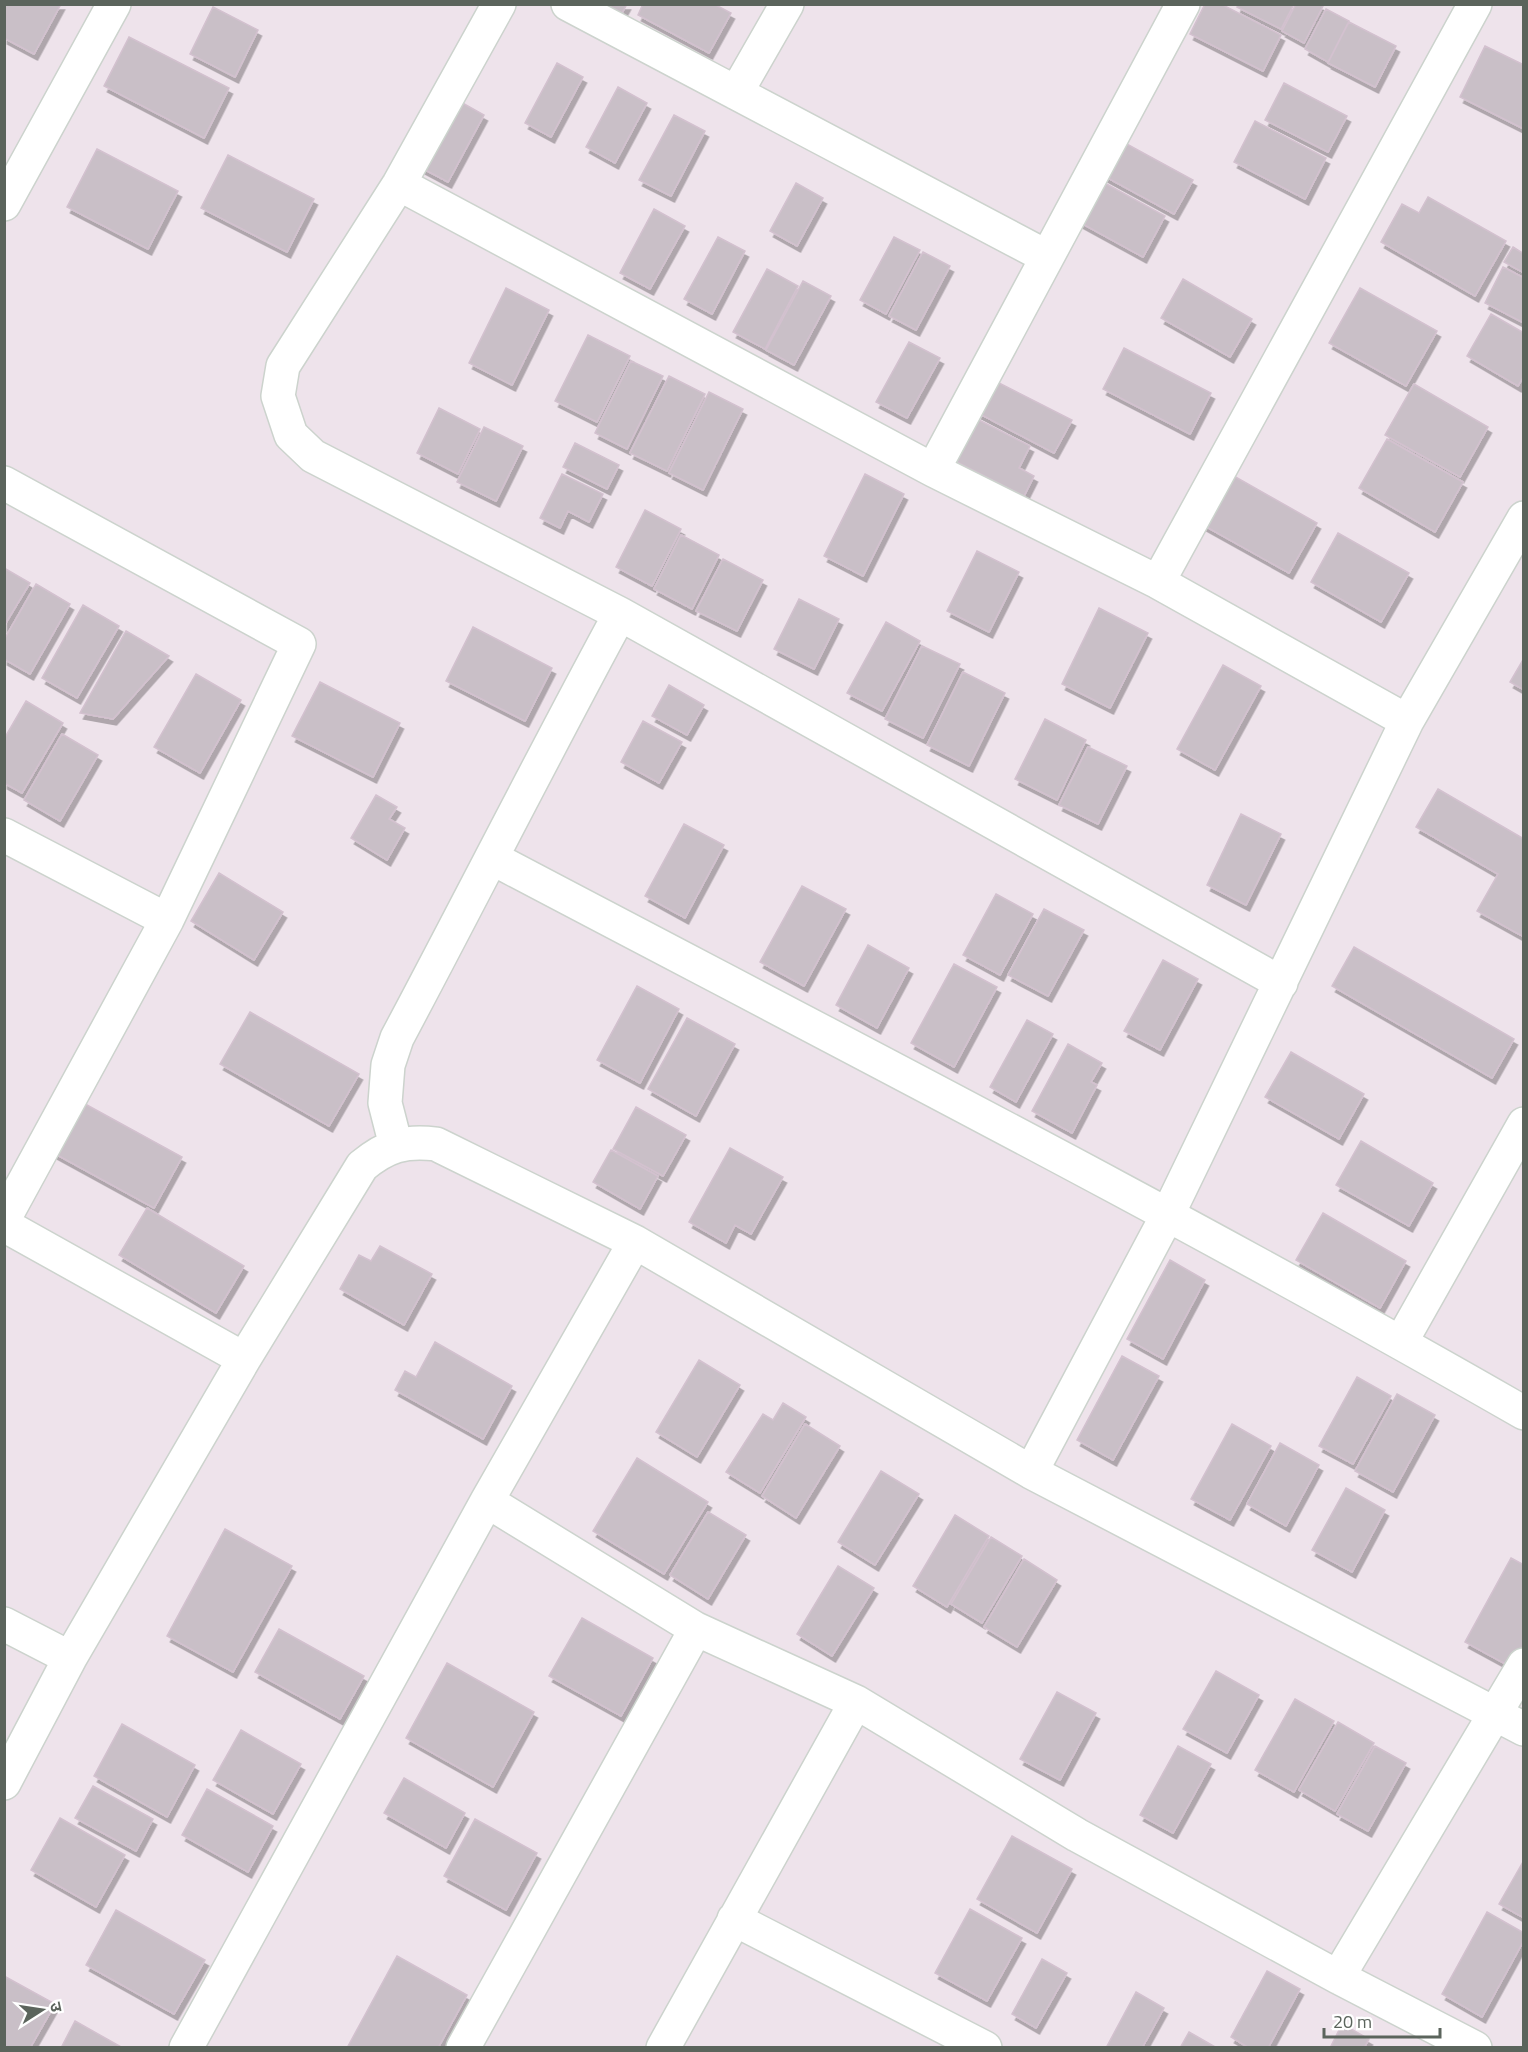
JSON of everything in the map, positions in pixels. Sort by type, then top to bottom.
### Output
[{"type":"street","points":[[4,204],[114,4]]},
{"type":"street","points":[[499,4],[399,184],[283,366],[278,396],[291,435],[313,456],[620,614],[1281,983]]},
{"type":"street","points":[[568,4],[1047,257]]},
{"type":"street","points":[[736,93],[787,4]]},
{"type":"street","points":[[933,470],[1183,4]]},
{"type":"street","points":[[1158,582],[1470,6]]},
{"type":"street","points":[[399,184],[933,470],[1158,582],[1407,721]]},
{"type":"street","points":[[4,483],[299,644],[167,920],[4,1219]]},
{"type":"street","points":[[1031,1472],[1167,1216],[1407,721],[1524,518]]},
{"type":"street","points":[[396,1146],[386,1103],[388,1065],[397,1038],[492,858],[534,772],[620,614]]},
{"type":"street","points":[[4,835],[167,920]]},
{"type":"street","points":[[492,858],[1167,1216],[1401,1342],[1524,1413]]},
{"type":"street","points":[[1401,1342],[1524,1124]]},
{"type":"street","points":[[4,1783],[70,1658],[244,1359],[362,1167],[377,1154],[415,1141],[436,1144],[635,1242],[1031,1472],[1510,1721]]},
{"type":"street","points":[[4,1226],[244,1359]]},
{"type":"street","points":[[186,2048],[487,1501],[635,1242]]},
{"type":"street","points":[[487,1501],[696,1629],[856,1702],[1077,1835],[1338,1977],[1475,2048]]},
{"type":"street","points":[[4,1624],[70,1658]]},
{"type":"street","points":[[463,2048],[696,1629]]},
{"type":"street","points":[[1338,1977],[1510,1721],[1524,1665]]},
{"type":"street","points":[[663,2048],[856,1702]]},
{"type":"street","points":[[734,1919],[967,2043]]},
{"type":"building","points":[[4,4],[61,4],[34,54],[4,38]]},
{"type":"building","points":[[605,4],[627,4],[622,13]]},
{"type":"building","points":[[643,4],[714,4],[731,13],[709,53],[638,15]]},
{"type":"building","points":[[1205,4],[1221,4],[1281,35],[1263,71],[1190,34]]},
{"type":"building","points":[[1238,4],[1294,4],[1281,29],[1237,7]]},
{"type":"building","points":[[1296,4],[1323,6],[1304,43],[1282,31]]},
{"type":"building","points":[[213,7],[258,30],[235,77],[190,54]]},
{"type":"building","points":[[1326,9],[1349,21],[1328,62],[1305,49]]},
{"type":"building","points":[[1349,22],[1396,46],[1375,87],[1328,63]]},
{"type":"building","points":[[129,37],[229,88],[204,138],[104,86]]},
{"type":"building","points":[[1485,46],[1524,65],[1524,129],[1460,97]]},
{"type":"building","points":[[557,63],[583,77],[551,137],[525,123]]},
{"type":"building","points":[[1284,83],[1347,116],[1328,152],[1265,120]]},
{"type":"building","points":[[618,87],[647,103],[615,163],[586,147]]},
{"type":"building","points":[[450,96],[484,115],[448,182],[414,164]]},
{"type":"building","points":[[674,115],[705,131],[671,196],[639,180]]},
{"type":"building","points":[[1255,121],[1326,158],[1305,199],[1234,162]]},
{"type":"building","points":[[1123,142],[1193,180],[1174,214],[1104,176]]},
{"type":"building","points":[[97,149],[178,191],[148,249],[67,207]]},
{"type":"building","points":[[228,155],[314,199],[287,252],[201,208]]},
{"type":"building","points":[[1101,181],[1165,216],[1143,257],[1079,222]]},
{"type":"building","points":[[796,183],[823,198],[797,246],[770,231]]},
{"type":"building","points":[[1428,197],[1506,241],[1475,296],[1381,242],[1402,204],[1419,213]]},
{"type":"building","points":[[654,209],[685,226],[650,289],[620,273]]},
{"type":"building","points":[[718,237],[745,251],[712,314],[684,299]]},
{"type":"building","points":[[894,237],[920,250],[886,314],[860,300]]},
{"type":"building","points":[[1513,247],[1524,254],[1524,273],[1504,262]]},
{"type":"building","points":[[923,252],[950,266],[916,330],[889,316]]},
{"type":"building","points":[[1503,267],[1524,278],[1524,323],[1485,303]]},
{"type":"building","points":[[767,269],[798,286],[765,349],[733,332]]},
{"type":"building","points":[[1183,279],[1252,319],[1230,357],[1161,318]]},
{"type":"building","points":[[803,281],[831,296],[794,365],[766,350]]},
{"type":"building","points":[[506,288],[549,310],[512,385],[469,363]]},
{"type":"building","points":[[1360,288],[1437,331],[1406,386],[1329,343]]},
{"type":"building","points":[[1491,314],[1524,333],[1524,376],[1518,386],[1467,356]]},
{"type":"building","points":[[588,335],[630,356],[597,422],[555,401]]},
{"type":"building","points":[[909,342],[940,358],[907,418],[876,402]]},
{"type":"building","points":[[1124,348],[1211,393],[1190,434],[1103,389]]},
{"type":"building","points":[[631,361],[663,376],[627,449],[595,433]]},
{"type":"building","points":[[669,376],[705,394],[667,471],[630,453]]},
{"type":"building","points":[[995,381],[1072,420],[1054,453],[978,413]]},
{"type":"building","points":[[1414,384],[1488,427],[1460,477],[1385,435]]},
{"type":"building","points":[[709,392],[743,409],[703,490],[669,473]]},
{"type":"building","points":[[439,408],[480,429],[458,474],[417,453]]},
{"type":"building","points":[[971,416],[1030,446],[1019,468],[1034,476],[1024,496],[949,458]]},
{"type":"building","points":[[484,427],[523,446],[496,501],[457,482]]},
{"type":"building","points":[[1387,439],[1463,482],[1435,532],[1359,488]]},
{"type":"building","points":[[575,443],[619,465],[607,489],[563,467]]},
{"type":"building","points":[[562,474],[603,494],[589,522],[568,511],[560,528],[540,518]]},
{"type":"building","points":[[865,474],[904,494],[863,576],[824,556]]},
{"type":"building","points":[[1232,475],[1317,523],[1289,573],[1203,525]]},
{"type":"building","points":[[645,510],[681,529],[652,586],[616,567]]},
{"type":"building","points":[[1338,533],[1409,573],[1381,622],[1311,582]]},
{"type":"building","points":[[681,535],[719,555],[692,609],[654,589]]},
{"type":"building","points":[[977,551],[1019,572],[989,632],[947,611]]},
{"type":"building","points":[[723,559],[763,580],[737,631],[696,611]]},
{"type":"building","points":[[4,568],[30,583],[4,626]]},
{"type":"building","points":[[36,584],[70,604],[30,674],[4,659],[4,640]]},
{"type":"building","points":[[799,599],[839,619],[814,669],[774,649]]},
{"type":"building","points":[[83,605],[119,626],[77,698],[42,678]]},
{"type":"building","points":[[1099,608],[1148,633],[1110,708],[1062,684]]},
{"type":"building","points":[[886,622],[920,641],[882,711],[847,693]]},
{"type":"building","points":[[473,627],[552,668],[525,721],[446,681]]},
{"type":"building","points":[[126,631],[169,656],[113,719],[80,713]]},
{"type":"building","points":[[922,646],[960,664],[923,738],[885,719]]},
{"type":"building","points":[[1524,658],[1524,690],[1510,682]]},
{"type":"building","points":[[1223,665],[1261,686],[1215,770],[1177,749]]},
{"type":"building","points":[[963,672],[1005,693],[969,766],[927,745]]},
{"type":"building","points":[[196,674],[241,700],[200,773],[154,747]]},
{"type":"building","points":[[320,682],[400,723],[373,777],[292,736]]},
{"type":"building","points":[[669,685],[704,705],[687,735],[652,716]]},
{"type":"building","points":[[26,701],[63,723],[22,793],[4,783],[4,739]]},
{"type":"building","points":[[1045,719],[1086,740],[1057,800],[1015,779]]},
{"type":"building","points":[[643,721],[682,742],[659,783],[621,762]]},
{"type":"building","points":[[62,734],[98,755],[60,821],[24,800]]},
{"type":"building","points":[[1088,747],[1127,766],[1098,824],[1059,805]]},
{"type":"building","points":[[1438,789],[1524,839],[1524,937],[1477,911],[1498,874],[1416,827]]},
{"type":"building","points":[[376,795],[397,807],[389,819],[405,828],[387,860],[351,838]]},
{"type":"building","points":[[1241,814],[1281,834],[1246,905],[1207,885]]},
{"type":"building","points":[[684,824],[724,845],[685,918],[645,896]]},
{"type":"building","points":[[219,873],[283,912],[254,960],[191,921]]},
{"type":"building","points":[[802,886],[846,909],[804,986],[760,962]]},
{"type":"building","points":[[996,894],[1033,914],[1000,975],[963,955]]},
{"type":"building","points":[[1044,909],[1084,930],[1048,996],[1008,975]]},
{"type":"building","points":[[868,945],[909,968],[877,1028],[836,1005]]},
{"type":"building","points":[[1354,947],[1514,1039],[1492,1078],[1332,986]]},
{"type":"building","points":[[1163,960],[1198,979],[1160,1050],[1124,1031]]},
{"type":"building","points":[[954,964],[997,987],[954,1067],[911,1043]]},
{"type":"building","points":[[637,986],[679,1009],[640,1083],[597,1060]]},
{"type":"building","points":[[250,1012],[359,1074],[329,1126],[220,1064]]},
{"type":"building","points":[[687,1018],[735,1044],[696,1116],[648,1089]]},
{"type":"building","points":[[1027,1020],[1053,1034],[1016,1102],[990,1087]]},
{"type":"building","points":[[1068,1044],[1102,1063],[1091,1082],[1097,1085],[1072,1133],[1032,1111]]},
{"type":"building","points":[[1291,1052],[1364,1094],[1339,1139],[1265,1097]]},
{"type":"building","points":[[76,1099],[182,1157],[154,1208],[48,1150]]},
{"type":"building","points":[[636,1107],[686,1135],[663,1176],[613,1149]]},
{"type":"building","points":[[1361,1141],[1433,1183],[1409,1226],[1336,1185]]},
{"type":"building","points":[[730,1148],[783,1177],[751,1234],[735,1225],[726,1243],[689,1222]]},
{"type":"building","points":[[611,1150],[658,1176],[640,1209],[593,1182]]},
{"type":"building","points":[[147,1208],[244,1266],[216,1313],[119,1255]]},
{"type":"building","points":[[1323,1213],[1406,1261],[1380,1308],[1296,1260]]},
{"type":"building","points":[[380,1246],[432,1274],[404,1325],[340,1289],[359,1255],[371,1261]]},
{"type":"building","points":[[1170,1260],[1205,1280],[1163,1359],[1127,1339]]},
{"type":"building","points":[[435,1342],[512,1386],[483,1439],[395,1390],[405,1371],[416,1377]]},
{"type":"building","points":[[1122,1356],[1159,1376],[1113,1460],[1077,1440]]},
{"type":"building","points":[[699,1360],[740,1385],[697,1457],[656,1432]]},
{"type":"building","points":[[1357,1377],[1391,1396],[1353,1464],[1319,1446]]},
{"type":"building","points":[[1397,1394],[1435,1415],[1393,1492],[1355,1471]]},
{"type":"building","points":[[783,1403],[806,1417],[760,1493],[726,1472],[763,1414],[773,1420]]},
{"type":"building","points":[[805,1424],[840,1446],[796,1518],[762,1496]]},
{"type":"building","points":[[1232,1424],[1271,1446],[1230,1520],[1191,1499]]},
{"type":"building","points":[[1280,1443],[1319,1465],[1286,1526],[1247,1504]]},
{"type":"building","points":[[637,1458],[708,1502],[664,1574],[593,1531]]},
{"type":"building","points":[[881,1471],[919,1494],[875,1565],[838,1542]]},
{"type":"building","points":[[1346,1488],[1385,1510],[1352,1572],[1312,1550]]},
{"type":"building","points":[[708,1512],[746,1535],[708,1599],[670,1575]]},
{"type":"building","points":[[955,1515],[989,1536],[947,1607],[913,1586]]},
{"type":"building","points":[[225,1529],[292,1566],[233,1672],[167,1636]]},
{"type":"building","points":[[991,1537],[1022,1556],[982,1623],[951,1604]]},
{"type":"building","points":[[1511,1558],[1524,1565],[1524,1650],[1513,1668],[1465,1642]]},
{"type":"building","points":[[1024,1559],[1057,1580],[1017,1647],[984,1627]]},
{"type":"building","points":[[838,1566],[874,1588],[832,1656],[797,1634]]},
{"type":"building","points":[[582,1618],[653,1658],[621,1716],[549,1676]]},
{"type":"building","points":[[279,1629],[364,1676],[340,1719],[255,1672]]},
{"type":"building","points":[[447,1663],[534,1712],[493,1787],[406,1738]]},
{"type":"building","points":[[1216,1671],[1259,1695],[1227,1753],[1183,1729]]},
{"type":"building","points":[[1057,1692],[1096,1713],[1060,1780],[1020,1759]]},
{"type":"building","points":[[1295,1699],[1334,1721],[1294,1792],[1255,1770]]},
{"type":"building","points":[[1338,1722],[1374,1743],[1335,1811],[1299,1790]]},
{"type":"building","points":[[122,1724],[195,1765],[167,1817],[94,1776]]},
{"type":"building","points":[[241,1730],[301,1764],[273,1814],[213,1780]]},
{"type":"building","points":[[1178,1746],[1211,1764],[1173,1833],[1140,1815]]},
{"type":"building","points":[[1375,1746],[1406,1763],[1368,1831],[1337,1814]]},
{"type":"building","points":[[404,1778],[465,1813],[446,1848],[384,1813]]},
{"type":"building","points":[[93,1786],[153,1819],[136,1851],[75,1818]]},
{"type":"building","points":[[207,1789],[273,1826],[248,1872],[182,1835]]},
{"type":"building","points":[[60,1818],[125,1855],[96,1907],[31,1870]]},
{"type":"building","points":[[475,1819],[537,1853],[506,1910],[444,1876]]},
{"type":"building","points":[[1012,1836],[1072,1869],[1037,1933],[977,1899]]},
{"type":"building","points":[[1524,1860],[1524,1918],[1499,1904]]},
{"type":"building","points":[[970,1909],[1022,1938],[987,2001],[935,1973]]},
{"type":"building","points":[[116,1910],[205,1960],[174,2014],[86,1965]]},
{"type":"building","points":[[1487,1912],[1524,1933],[1524,1940],[1482,2017],[1442,1994]]},
{"type":"building","points":[[397,1956],[467,1995],[438,2048],[347,2048]]},
{"type":"building","points":[[1042,1959],[1067,1973],[1036,2028],[1012,2014]]},
{"type":"building","points":[[1267,1971],[1300,1989],[1268,2048],[1249,2048],[1231,2037]]},
{"type":"building","points":[[4,1976],[55,2004],[30,2048],[4,2047]]},
{"type":"building","points":[[1136,1992],[1164,2008],[1142,2048],[1106,2048]]},
{"type":"building","points":[[75,2021],[123,2048],[61,2048]]},
{"type":"building","points":[[1342,2024],[1369,2039],[1364,2048],[1330,2048]]},
{"type":"building","points":[[1189,2032],[1217,2048],[1180,2048]]}]
